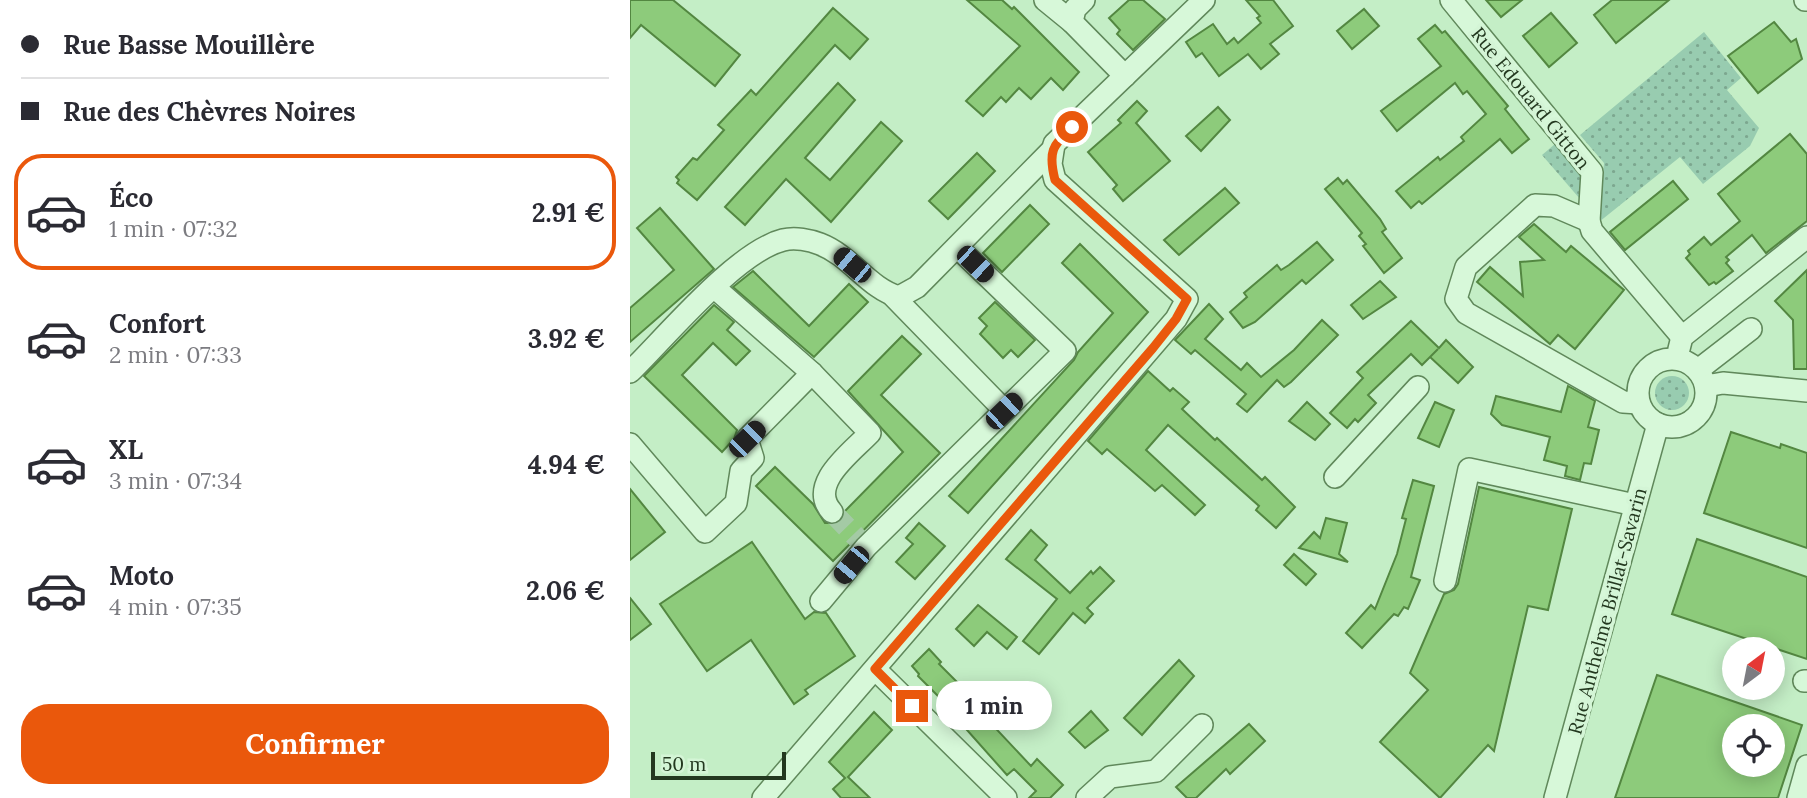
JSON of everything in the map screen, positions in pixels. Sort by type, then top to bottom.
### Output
[{"type":"street","points":[[1045,0],[1072,22],[1125,76]]},
{"type":"street","points":[[1072,22],[1075,9],[1084,0]]},
{"type":"street","points":[[630,372],[739,265],[766,247],[785,240],[803,240],[839,254],[884,293],[899,297],[917,287],[1125,76],[1204,0]]},
{"type":"street","name":"Rue Edouard Gitton","points":[[1451,0],[1592,172],[1589,221]]},
{"type":"street","points":[[763,798],[1153,348],[1176,319],[1187,299],[1055,180],[1051,164],[1053,149]]},
{"type":"street","points":[[1639,403],[1623,401],[1466,313],[1456,299],[1466,267],[1535,205],[1554,206],[1589,221],[1592,231],[1681,348],[1702,378],[1704,407],[1689,423],[1679,427],[1658,424],[1644,412],[1639,403],[1638,391],[1646,370],[1681,348],[1807,237]]},
{"type":"street","points":[[821,601],[866,547],[1065,351],[957,247]]},
{"type":"street","points":[[715,288],[812,373],[870,433],[829,476],[823,492],[824,504],[832,512]]},
{"type":"street","points":[[893,296],[1004,411]]},
{"type":"street","points":[[1702,378],[1751,329]]},
{"type":"street","points":[[630,444],[705,532],[736,503],[741,471],[752,457],[747,439],[812,373]]},
{"type":"street","points":[[1702,378],[1723,383],[1807,391]]},
{"type":"street","points":[[1335,477],[1418,387]]},
{"type":"street","name":"Rue Anthelme Brillat-Savarin","points":[[1555,798],[1658,424]]},
{"type":"street","points":[[1444,581],[1469,469],[1635,505]]},
{"type":"street","points":[[875,669],[1006,798]]},
{"type":"street","points":[[1087,798],[1110,777],[1156,771],[1202,725]]},
{"type":"street","points":[[1798,798],[1807,766]]},
{"type":"green space","points":[[1704,32],[1741,78],[1727,90],[1759,128],[1750,146],[1703,184],[1680,157],[1599,222],[1604,163],[1580,135]]},
{"type":"green space","points":[[1555,144],[1583,177],[1580,199],[1542,155]]},
{"type":"green space","points":[[1672,376],[1684,381],[1689,393],[1684,405],[1672,410],[1660,405],[1655,393],[1660,381]]},
{"type":"building","points":[[630,0],[673,0],[740,55],[715,86],[641,25],[630,38]]},
{"type":"building","points":[[967,0],[1002,0],[1012,9],[1014,7],[1079,72],[1063,90],[1051,78],[1031,99],[1019,88],[1006,102],[1001,97],[983,116],[966,101],[1020,46]]},
{"type":"building","points":[[1129,0],[1143,0],[1165,19],[1133,50],[1117,34],[1120,30],[1109,18]]},
{"type":"building","points":[[1246,0],[1273,0],[1293,26],[1270,44],[1279,54],[1261,69],[1248,54],[1219,76],[1202,53],[1196,57],[1186,42],[1213,24],[1227,44],[1234,38],[1238,43],[1261,23],[1257,18],[1260,16]]},
{"type":"building","points":[[1486,0],[1522,0],[1501,17]]},
{"type":"building","points":[[1612,0],[1669,0],[1616,43],[1594,15]]},
{"type":"building","points":[[833,8],[868,39],[850,59],[835,45],[697,200],[677,183],[679,180],[676,177],[693,158],[697,160],[724,130],[718,125],[751,90],[756,95]]},
{"type":"building","points":[[1364,9],[1379,26],[1352,49],[1337,31]]},
{"type":"building","points":[[1551,13],[1577,43],[1549,67],[1523,36]]},
{"type":"building","points":[[1774,22],[1791,42],[1796,39],[1802,59],[1758,93],[1728,56]]},
{"type":"building","points":[[1435,25],[1442,33],[1445,31],[1508,106],[1505,109],[1529,139],[1512,153],[1500,139],[1422,204],[1419,201],[1411,208],[1396,191],[1438,157],[1440,160],[1464,141],[1461,137],[1486,114],[1467,91],[1463,94],[1455,83],[1397,131],[1381,111],[1441,66],[1418,39]]},
{"type":"building","points":[[838,83],[855,100],[805,158],[830,180],[881,122],[902,141],[831,222],[786,179],[745,225],[725,207]]},
{"type":"building","points":[[1137,101],[1147,111],[1136,123],[1170,161],[1123,201],[1113,189],[1117,185],[1088,152],[1121,123],[1118,120]]},
{"type":"building","points":[[1218,107],[1230,120],[1201,151],[1186,136]]},
{"type":"building","points":[[1790,134],[1807,154],[1807,221],[1766,253],[1752,235],[1726,257],[1729,260],[1726,263],[1733,271],[1716,284],[1714,282],[1709,285],[1686,258],[1690,254],[1688,251],[1704,237],[1711,245],[1740,221],[1718,194]]},
{"type":"building","points":[[977,153],[995,171],[948,219],[929,201]]},
{"type":"building","points":[[1338,178],[1343,184],[1347,180],[1380,219],[1386,229],[1382,232],[1402,258],[1384,273],[1363,246],[1366,244],[1359,236],[1362,233],[1325,189]]},
{"type":"building","points":[[1673,181],[1688,199],[1625,250],[1610,232]]},
{"type":"building","points":[[1225,188],[1239,203],[1179,255],[1164,240]]},
{"type":"building","points":[[1030,205],[1049,224],[1002,272],[983,253]]},
{"type":"building","points":[[660,208],[714,269],[630,342],[630,308],[674,270],[637,228]]},
{"type":"building","points":[[1534,224],[1566,252],[1571,246],[1624,290],[1575,349],[1558,335],[1550,344],[1477,282],[1490,267],[1523,296],[1520,262],[1544,260],[1519,237]]},
{"type":"building","points":[[1317,242],[1333,260],[1306,284],[1302,280],[1255,322],[1243,328],[1230,312],[1247,297],[1244,293],[1277,265],[1281,270]]},
{"type":"building","points":[[1080,244],[1148,312],[968,513],[949,496],[1074,360],[1113,313],[1062,263]]},
{"type":"building","points":[[1807,270],[1807,369],[1794,369],[1793,320],[1775,301]]},
{"type":"building","points":[[753,271],[809,326],[849,284],[868,302],[814,357],[733,287]]},
{"type":"building","points":[[1380,281],[1396,297],[1363,319],[1351,305]]},
{"type":"building","points":[[995,302],[1035,340],[1018,357],[1011,350],[1003,358],[980,334],[987,326],[979,318]]},
{"type":"building","points":[[1209,304],[1223,319],[1205,339],[1241,370],[1247,363],[1261,377],[1294,350],[1322,320],[1338,335],[1291,382],[1284,387],[1277,380],[1247,412],[1237,404],[1246,394],[1195,350],[1191,354],[1175,340]]},
{"type":"building","points":[[714,305],[734,322],[727,330],[750,351],[736,365],[713,343],[682,375],[737,430],[734,439],[722,452],[644,376]]},
{"type":"building","points":[[1411,321],[1439,348],[1446,340],[1473,367],[1458,383],[1430,357],[1422,365],[1411,354],[1368,395],[1376,403],[1358,422],[1355,419],[1347,428],[1330,413],[1363,378],[1357,372]]},
{"type":"building","points":[[902,336],[921,354],[881,395],[940,453],[833,561],[756,486],[775,467],[813,504],[825,523],[839,523],[845,511],[903,452],[848,391]]},
{"type":"building","points":[[1148,371],[1170,391],[1173,388],[1189,402],[1182,409],[1215,440],[1217,438],[1262,480],[1265,477],[1295,507],[1276,528],[1256,510],[1259,506],[1168,425],[1146,450],[1205,505],[1195,515],[1162,485],[1155,491],[1107,449],[1102,454],[1088,441]]},
{"type":"building","points":[[1568,386],[1595,401],[1588,427],[1599,430],[1591,464],[1584,463],[1580,480],[1565,476],[1567,466],[1544,460],[1550,437],[1502,425],[1491,414],[1496,396],[1561,412]]},
{"type":"building","points":[[1307,402],[1330,424],[1315,440],[1289,421]]},
{"type":"building","points":[[1435,402],[1454,410],[1439,447],[1418,438]]},
{"type":"building","points":[[1731,432],[1780,448],[1781,444],[1807,453],[1807,548],[1704,513]]},
{"type":"building","points":[[1413,480],[1434,486],[1411,577],[1420,580],[1408,609],[1404,607],[1398,616],[1394,614],[1362,648],[1346,633],[1371,605],[1375,609],[1397,554],[1406,519],[1402,518]]},
{"type":"building","points":[[1479,487],[1572,509],[1548,610],[1528,606],[1494,751],[1488,745],[1440,798],[1380,742],[1428,690],[1410,673],[1444,594],[1454,590],[1458,584]]},
{"type":"building","points":[[630,489],[665,532],[630,560]]},
{"type":"building","points":[[1326,518],[1347,523],[1339,554],[1348,562],[1299,548],[1314,532],[1320,538]]},
{"type":"building","points":[[919,523],[945,546],[915,579],[896,562],[913,544],[906,538]]},
{"type":"building","points":[[1031,530],[1047,545],[1035,560],[1070,593],[1091,571],[1093,574],[1100,567],[1114,581],[1087,608],[1093,614],[1085,623],[1073,613],[1039,654],[1023,641],[1057,599],[1006,559]]},
{"type":"building","points":[[1697,539],[1807,577],[1807,659],[1785,652],[1785,637],[1741,637],[1672,614]]},
{"type":"building","points":[[752,542],[805,619],[814,612],[826,613],[855,656],[805,690],[808,694],[794,704],[751,640],[707,671],[660,604]]},
{"type":"building","points":[[1294,554],[1316,574],[1306,585],[1284,565]]},
{"type":"building","points":[[630,598],[651,624],[630,640]]},
{"type":"building","points":[[978,605],[1017,637],[1007,649],[987,632],[974,646],[956,629]]},
{"type":"building","points":[[929,649],[941,662],[939,664],[972,697],[969,700],[1031,766],[1037,759],[1063,785],[1050,798],[1029,798],[1036,791],[1014,769],[1007,775],[959,721],[961,719],[918,676],[912,666]]},
{"type":"building","points":[[1179,660],[1194,676],[1142,735],[1124,718]]},
{"type":"building","points":[[1657,675],[1722,697],[1722,700],[1770,714],[1722,714],[1722,777],[1785,777],[1778,798],[1615,798]]},
{"type":"building","points":[[1091,711],[1108,730],[1085,748],[1069,732]]},
{"type":"building","points":[[874,712],[892,730],[848,777],[870,798],[841,798],[833,789],[845,778],[829,762]]},
{"type":"building","points":[[1785,719],[1802,725],[1785,777]]},
{"type":"building","points":[[1249,724],[1265,741],[1230,774],[1226,769],[1196,798],[1187,798],[1176,787]]},
{"type":"tunnel","points":[[832,512],[866,547]]},
{"type":"route","points":[[912,706],[875,669],[1153,348],[1176,319],[1187,299],[1055,180],[1051,164],[1054,144],[1072,127]]}]
